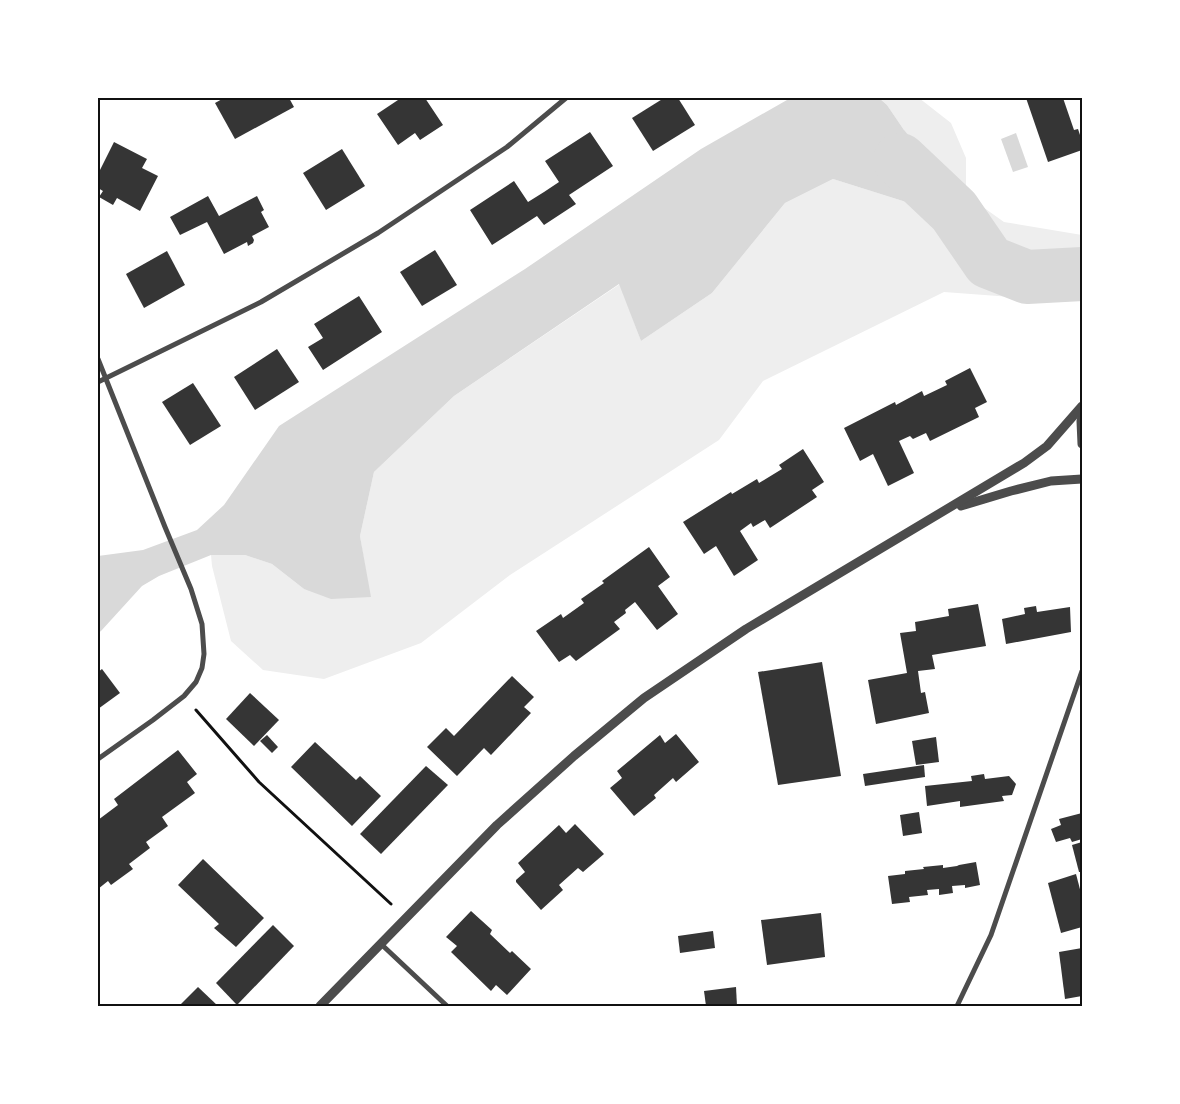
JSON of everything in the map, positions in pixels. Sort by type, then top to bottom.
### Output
[{"type":"street","points":[[98,382],[261,302],[378,233],[507,147],[566,98]]},
{"type":"street","points":[[98,359],[191,589],[202,624],[204,654],[202,668],[196,682],[184,696],[98,759]]},
{"type":"street","points":[[320,1006],[498,825],[574,756],[644,698],[746,630],[1024,463],[1047,446],[1082,406]]},
{"type":"street","points":[[1082,417],[1082,444]]},
{"type":"street","points":[[946,510],[1051,481],[1082,479]]},
{"type":"street","points":[[957,1006],[991,935],[1082,671]]},
{"type":"street","points":[[381,944],[447,1006]]},
{"type":"path","points":[[184,696],[259,782],[406,918]]},
{"type":"shaded area","points":[[796,98],[879,98],[887,105],[904,130],[939,172],[954,211],[906,202],[833,179],[785,203],[712,293],[641,341],[619,284],[454,396],[374,472],[360,536],[371,597],[331,599],[304,589],[272,564],[245,555],[211,555],[159,576],[142,586],[98,633],[98,556],[143,550],[197,530],[224,505],[279,426],[525,269],[701,149],[787,100]]},
{"type":"shaded area","points":[[879,98],[919,98],[951,123],[966,158],[966,195],[1004,222],[1082,235],[1081,291],[1023,298],[944,292],[763,381],[719,440],[510,575],[421,643],[324,679],[263,670],[231,641],[212,566],[211,555],[245,555],[272,564],[304,589],[370,597],[360,536],[374,472],[454,396],[620,284],[641,341],[712,293],[785,203],[833,179],[906,202],[904,130],[887,105]]},
{"type":"shaded area","points":[[1016,133],[1028,167],[1013,172],[1001,139]]},
{"type":"building","points":[[224,98],[289,98],[294,107],[235,139],[215,103]]},
{"type":"building","points":[[401,98],[425,98],[443,125],[420,140],[415,133],[398,145],[377,114]]},
{"type":"building","points":[[664,98],[678,98],[695,125],[653,151],[632,118]]},
{"type":"building","points":[[1026,98],[1063,98],[1074,130],[1078,129],[1082,141],[1082,150],[1048,162]]},
{"type":"building","points":[[590,132],[613,166],[569,195],[576,204],[544,225],[537,216],[492,245],[470,210],[514,181],[528,202],[544,192],[559,182],[545,161]]},
{"type":"building","points":[[114,142],[147,159],[142,168],[158,176],[140,211],[117,198],[113,205],[99,197],[103,191],[98,188],[98,174]]},
{"type":"building","points":[[342,149],[365,186],[326,210],[303,173]]},
{"type":"building","points":[[208,196],[219,216],[257,196],[264,210],[261,212],[269,227],[252,236],[253,243],[248,246],[247,242],[224,254],[207,222],[180,235],[170,217]]},
{"type":"building","points":[[435,250],[457,285],[422,306],[400,272]]},
{"type":"building","points":[[167,251],[185,285],[144,308],[126,274]]},
{"type":"building","points":[[359,296],[382,332],[323,370],[308,347],[323,338],[314,324]]},
{"type":"building","points":[[277,349],[299,382],[255,410],[234,377]]},
{"type":"building","points":[[970,368],[987,402],[975,408],[979,417],[930,441],[926,433],[913,439],[910,436],[899,441],[914,473],[888,486],[873,454],[860,461],[844,428],[895,402],[896,405],[922,391],[924,396],[947,385],[945,381]]},
{"type":"building","points":[[193,383],[221,426],[190,445],[162,402]]},
{"type":"building","points":[[803,449],[824,482],[812,490],[817,497],[770,528],[765,520],[753,527],[751,523],[740,531],[758,560],[734,576],[716,546],[704,554],[683,522],[731,492],[732,494],[757,479],[759,483],[782,469],[779,465]]},
{"type":"building","points":[[649,547],[670,577],[658,586],[678,614],[657,630],[635,602],[625,610],[626,613],[614,622],[620,629],[576,661],[570,655],[559,662],[536,631],[561,614],[563,618],[584,603],[581,599],[604,583],[602,581]]},
{"type":"building","points":[[978,604],[986,646],[932,655],[935,669],[918,671],[921,693],[925,692],[929,713],[876,724],[868,680],[907,673],[900,633],[916,631],[915,622],[949,616],[948,609]]},
{"type":"building","points":[[1036,606],[1037,612],[1070,607],[1071,632],[1006,644],[1002,619],[1025,614],[1024,608]]},
{"type":"building","points":[[822,662],[841,776],[778,785],[758,672]]},
{"type":"building","points":[[102,669],[120,693],[98,709],[98,672]]},
{"type":"building","points":[[512,676],[534,697],[524,707],[531,713],[491,755],[484,748],[457,776],[427,747],[446,728],[454,736]]},
{"type":"building","points":[[250,693],[279,720],[254,746],[226,719]]},
{"type":"building","points":[[676,734],[699,762],[676,782],[673,778],[654,795],[656,798],[634,816],[610,788],[622,778],[617,771],[660,735],[665,743]]},
{"type":"building","points":[[267,735],[278,747],[272,753],[260,741]]},
{"type":"building","points":[[936,737],[939,762],[916,765],[912,741]]},
{"type":"building","points":[[315,742],[356,780],[360,776],[381,796],[352,826],[291,767]]},
{"type":"building","points":[[178,750],[197,774],[187,782],[195,793],[162,817],[168,826],[146,842],[150,848],[129,864],[133,869],[111,885],[108,881],[98,889],[98,820],[118,805],[114,799]]},
{"type":"building","points":[[924,765],[925,777],[865,786],[863,774]]},
{"type":"building","points":[[426,766],[448,785],[381,854],[360,834]]},
{"type":"building","points":[[984,774],[985,779],[1009,776],[1016,784],[1012,795],[1002,796],[1004,801],[960,807],[960,801],[927,806],[925,786],[972,781],[971,776]]},
{"type":"building","points":[[919,812],[922,833],[903,836],[900,815]]},
{"type":"building","points":[[1082,813],[1082,839],[1072,842],[1070,838],[1056,842],[1051,829],[1061,825],[1059,819]]},
{"type":"building","points":[[575,824],[604,854],[583,872],[578,868],[559,885],[563,890],[541,910],[516,882],[525,872],[518,863],[559,825],[566,833]]},
{"type":"building","points":[[1082,842],[1082,872],[1079,872],[1072,845]]},
{"type":"building","points":[[203,859],[264,918],[236,947],[214,928],[219,924],[178,885]]},
{"type":"building","points":[[976,862],[980,885],[965,888],[965,885],[952,886],[953,893],[939,895],[939,889],[927,890],[928,895],[909,897],[910,902],[892,904],[888,876],[905,874],[905,871],[924,869],[923,867],[943,865],[943,868]]},
{"type":"building","points":[[1076,874],[1082,897],[1082,927],[1061,933],[1048,883]]},
{"type":"building","points":[[471,911],[492,930],[490,934],[531,969],[507,995],[496,985],[491,991],[451,952],[457,946],[446,937]]},
{"type":"building","points":[[821,913],[825,957],[767,965],[761,920]]},
{"type":"building","points":[[273,925],[294,946],[237,1005],[216,983]]},
{"type":"building","points":[[713,931],[715,948],[680,953],[678,936]]},
{"type":"building","points":[[1082,948],[1082,996],[1065,999],[1059,952]]},
{"type":"building","points":[[198,987],[218,1006],[181,1006]]},
{"type":"building","points":[[736,987],[737,1006],[706,1006],[704,991]]},
{"type":"waterway","points":[[900,160],[954,211],[989,262],[1027,277],[1082,274]]}]
